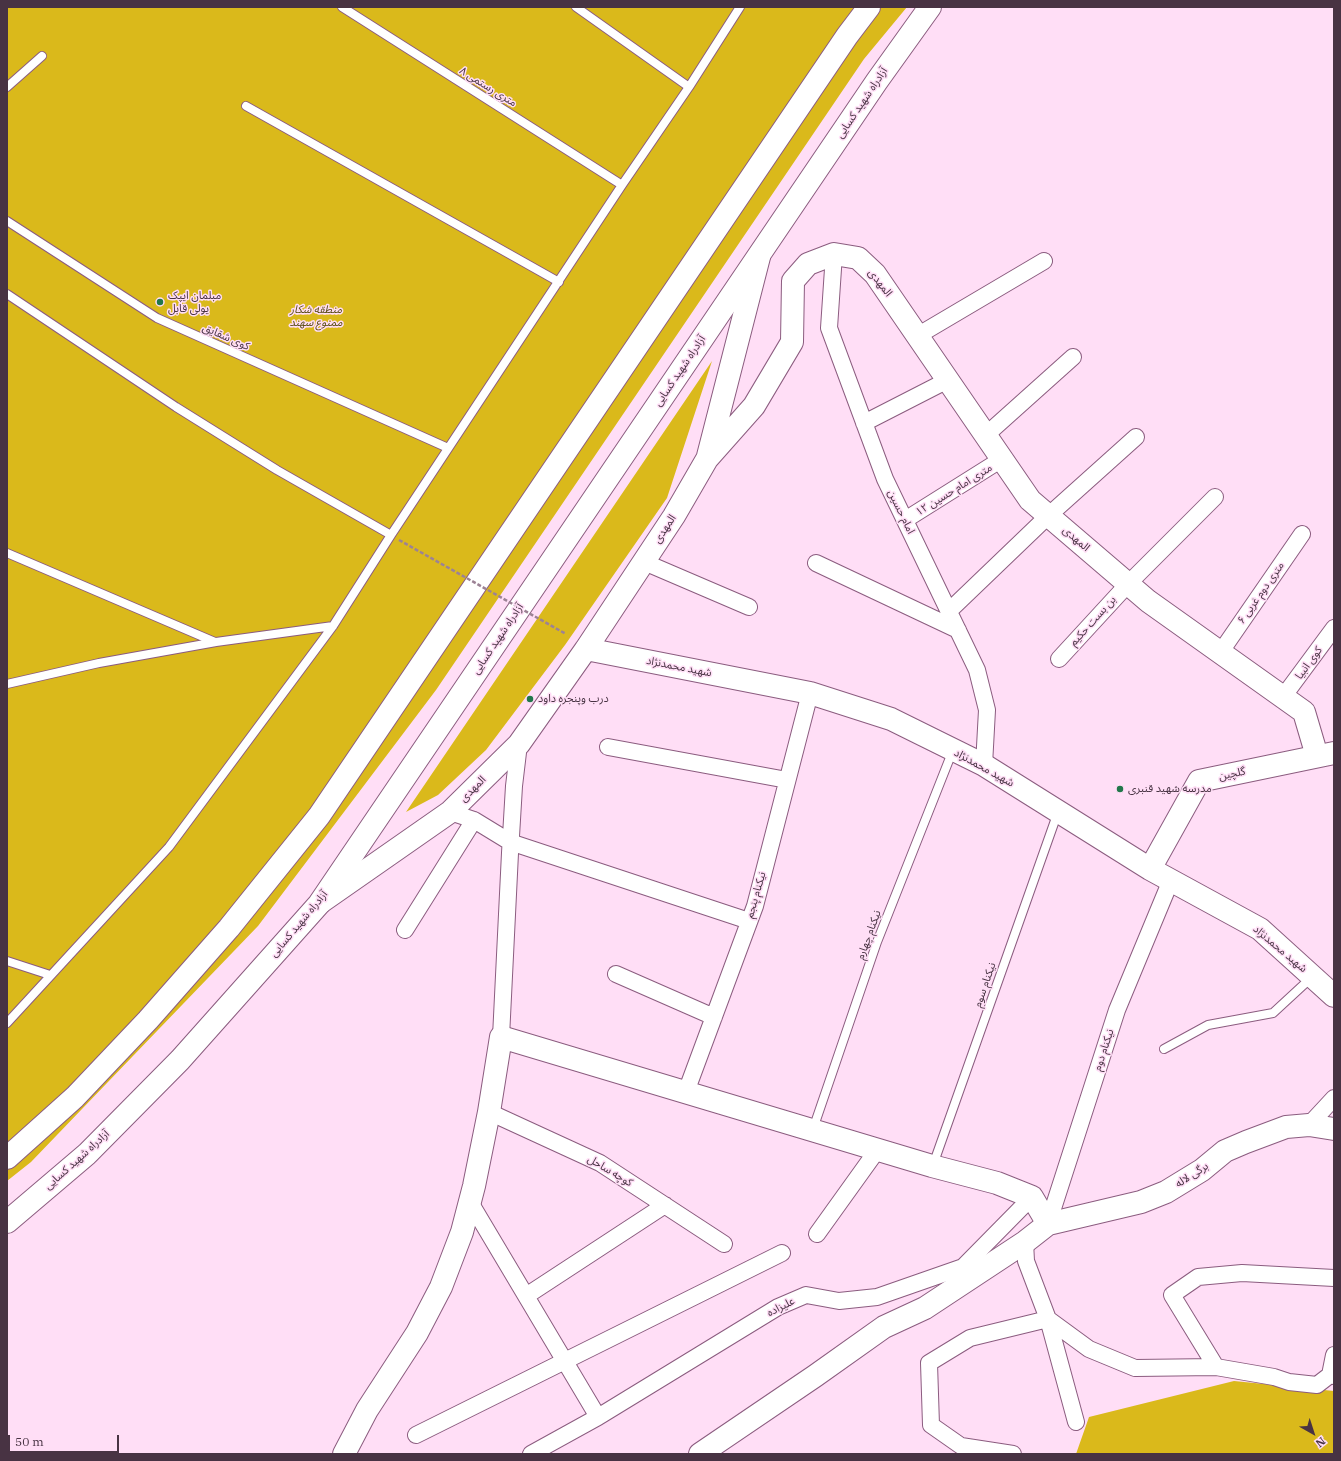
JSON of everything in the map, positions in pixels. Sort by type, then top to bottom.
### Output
[{"type":"main road","points":[[7,1158],[75,1097],[148,1020],[229,928],[319,816],[829,62],[869,7]]},
{"type":"main road","name":"آزادراه شهید کسایی","points":[[7,1222],[87,1154],[180,1060],[319,904],[877,81],[930,7]]},
{"type":"main road","name":"المهدی","points":[[319,904],[450,812],[519,744],[586,649],[644,562],[674,516],[707,460],[754,406],[792,342],[793,281],[808,264],[834,254],[858,258],[875,274],[1030,500],[1148,601],[1304,712],[1325,754]]},
{"type":"main road","points":[[707,460],[760,255]]},
{"type":"main road","name":"شهید محمدنژاد","points":[[586,649],[810,693],[890,719],[984,765],[1150,869],[1260,929],[1334,996]]},
{"type":"main road","name":"گلچین","points":[[1150,869],[1199,781],[1325,754]]},
{"type":"main road","points":[[344,1454],[367,1410],[417,1333],[441,1287],[462,1232],[470,1202],[489,1112],[501,1037],[932,1166],[997,1183],[1032,1197],[1048,1224],[1025,1242],[924,1308],[884,1327],[700,1454]]},
{"type":"main road","name":"برگی لاله","points":[[1048,1224],[1141,1202],[1166,1192],[1202,1170],[1225,1151],[1286,1128],[1309,1125],[1334,1129]]},
{"type":"street","name":"امام حسین","points":[[834,254],[829,328],[885,479],[977,670],[987,710],[984,765]]},
{"type":"street","points":[[917,336],[1044,262]]},
{"type":"street","points":[[986,435],[1073,356]]},
{"type":"street","points":[[864,423],[948,380]]},
{"type":"street","points":[[949,611],[1048,516],[1136,437]]},
{"type":"street","name":"۱۲ متری امام حسین","points":[[905,520],[1002,459]]},
{"type":"street","name":"بن بست حکیم","points":[[1059,659],[1128,584],[1215,497]]},
{"type":"street","name":"۶ متری دوم غربی","points":[[1220,652],[1302,534]]},
{"type":"street","points":[[644,562],[749,607]]},
{"type":"street","points":[[816,563],[958,630]]},
{"type":"street","name":"کوی انبیا","points":[[1283,697],[1334,628]]},
{"type":"street","name":"نیکنام پنجم","points":[[686,1092],[755,906],[810,693]]},
{"type":"street","points":[[501,1037],[510,842],[519,744]]},
{"type":"street","points":[[608,747],[788,780]]},
{"type":"street","points":[[450,812],[474,820],[510,842],[749,921]]},
{"type":"street","points":[[405,930],[474,820]]},
{"type":"street","name":"نیکنام دوم","points":[[1048,1224],[1117,1010],[1171,880]]},
{"type":"street","points":[[616,974],[714,1017]]},
{"type":"street","points":[[1309,1125],[1334,1098]]},
{"type":"street","name":"کوچه ساحل","points":[[489,1112],[600,1162],[724,1244]]},
{"type":"street","points":[[817,1234],[878,1149]]},
{"type":"street","name":"علیزاده","points":[[531,1454],[598,1417],[778,1307],[806,1295],[839,1301],[877,1297],[963,1267],[1032,1197]]},
{"type":"street","points":[[470,1202],[598,1417]]},
{"type":"street","points":[[526,1296],[665,1205]]},
{"type":"street","points":[[1025,1242],[1026,1261],[1048,1319],[1076,1422]]},
{"type":"street","points":[[416,1435],[782,1253]]},
{"type":"street","points":[[1216,1367],[1172,1295],[1198,1276],[1242,1273],[1334,1278]]},
{"type":"street","points":[[1013,1454],[961,1446],[931,1425],[929,1363],[970,1338],[1048,1319],[1089,1349],[1135,1368],[1216,1367],[1274,1377],[1289,1382],[1317,1385],[1332,1375],[1334,1355]]},
{"type":"lane","name":"۸ متری رستمی","points":[[342,7],[622,185]]},
{"type":"lane","points":[[576,7],[689,87]]},
{"type":"lane","points":[[7,1023],[169,847],[333,626],[448,448],[622,185],[689,87],[740,7]]},
{"type":"lane","points":[[7,87],[42,56]]},
{"type":"lane","points":[[246,106],[558,282]]},
{"type":"lane","name":"کوی شقایق","points":[[7,221],[157,318],[448,448]]},
{"type":"lane","points":[[7,294],[176,407],[277,470],[391,535]]},
{"type":"lane","points":[[7,553],[216,642]]},
{"type":"lane","points":[[7,684],[99,663],[216,642],[333,626]]},
{"type":"lane","name":"نیکنام چهارم","points":[[813,1130],[877,942],[953,750]]},
{"type":"lane","name":"نیکنام سوم","points":[[932,1166],[1058,811]]},
{"type":"lane","points":[[7,961],[50,975]]},
{"type":"lane","points":[[1164,1049],[1208,1025],[1273,1014],[1313,976]]},
{"type":"path","points":[[399,540],[566,634]]},
{"type":"green space","name":"منطقه شکار ممنوع سهند","points":[[7,7],[907,7],[864,59],[436,690],[258,926],[31,1162],[7,1181]]},
{"type":"green space","points":[[712,361],[667,498],[565,645],[486,750],[438,795],[406,812]]},
{"type":"green space","points":[[1234,1381],[1334,1391],[1334,1454],[1076,1454],[1089,1417]]},
{"type":"place","name":"مبلمان ایپک یولی قابل","points":[[160,302]]},
{"type":"place","name":"درب وپنجره داود","points":[[530,699]]},
{"type":"place","name":"مدرسه شهید قنبری","points":[[1120,789]]}]
